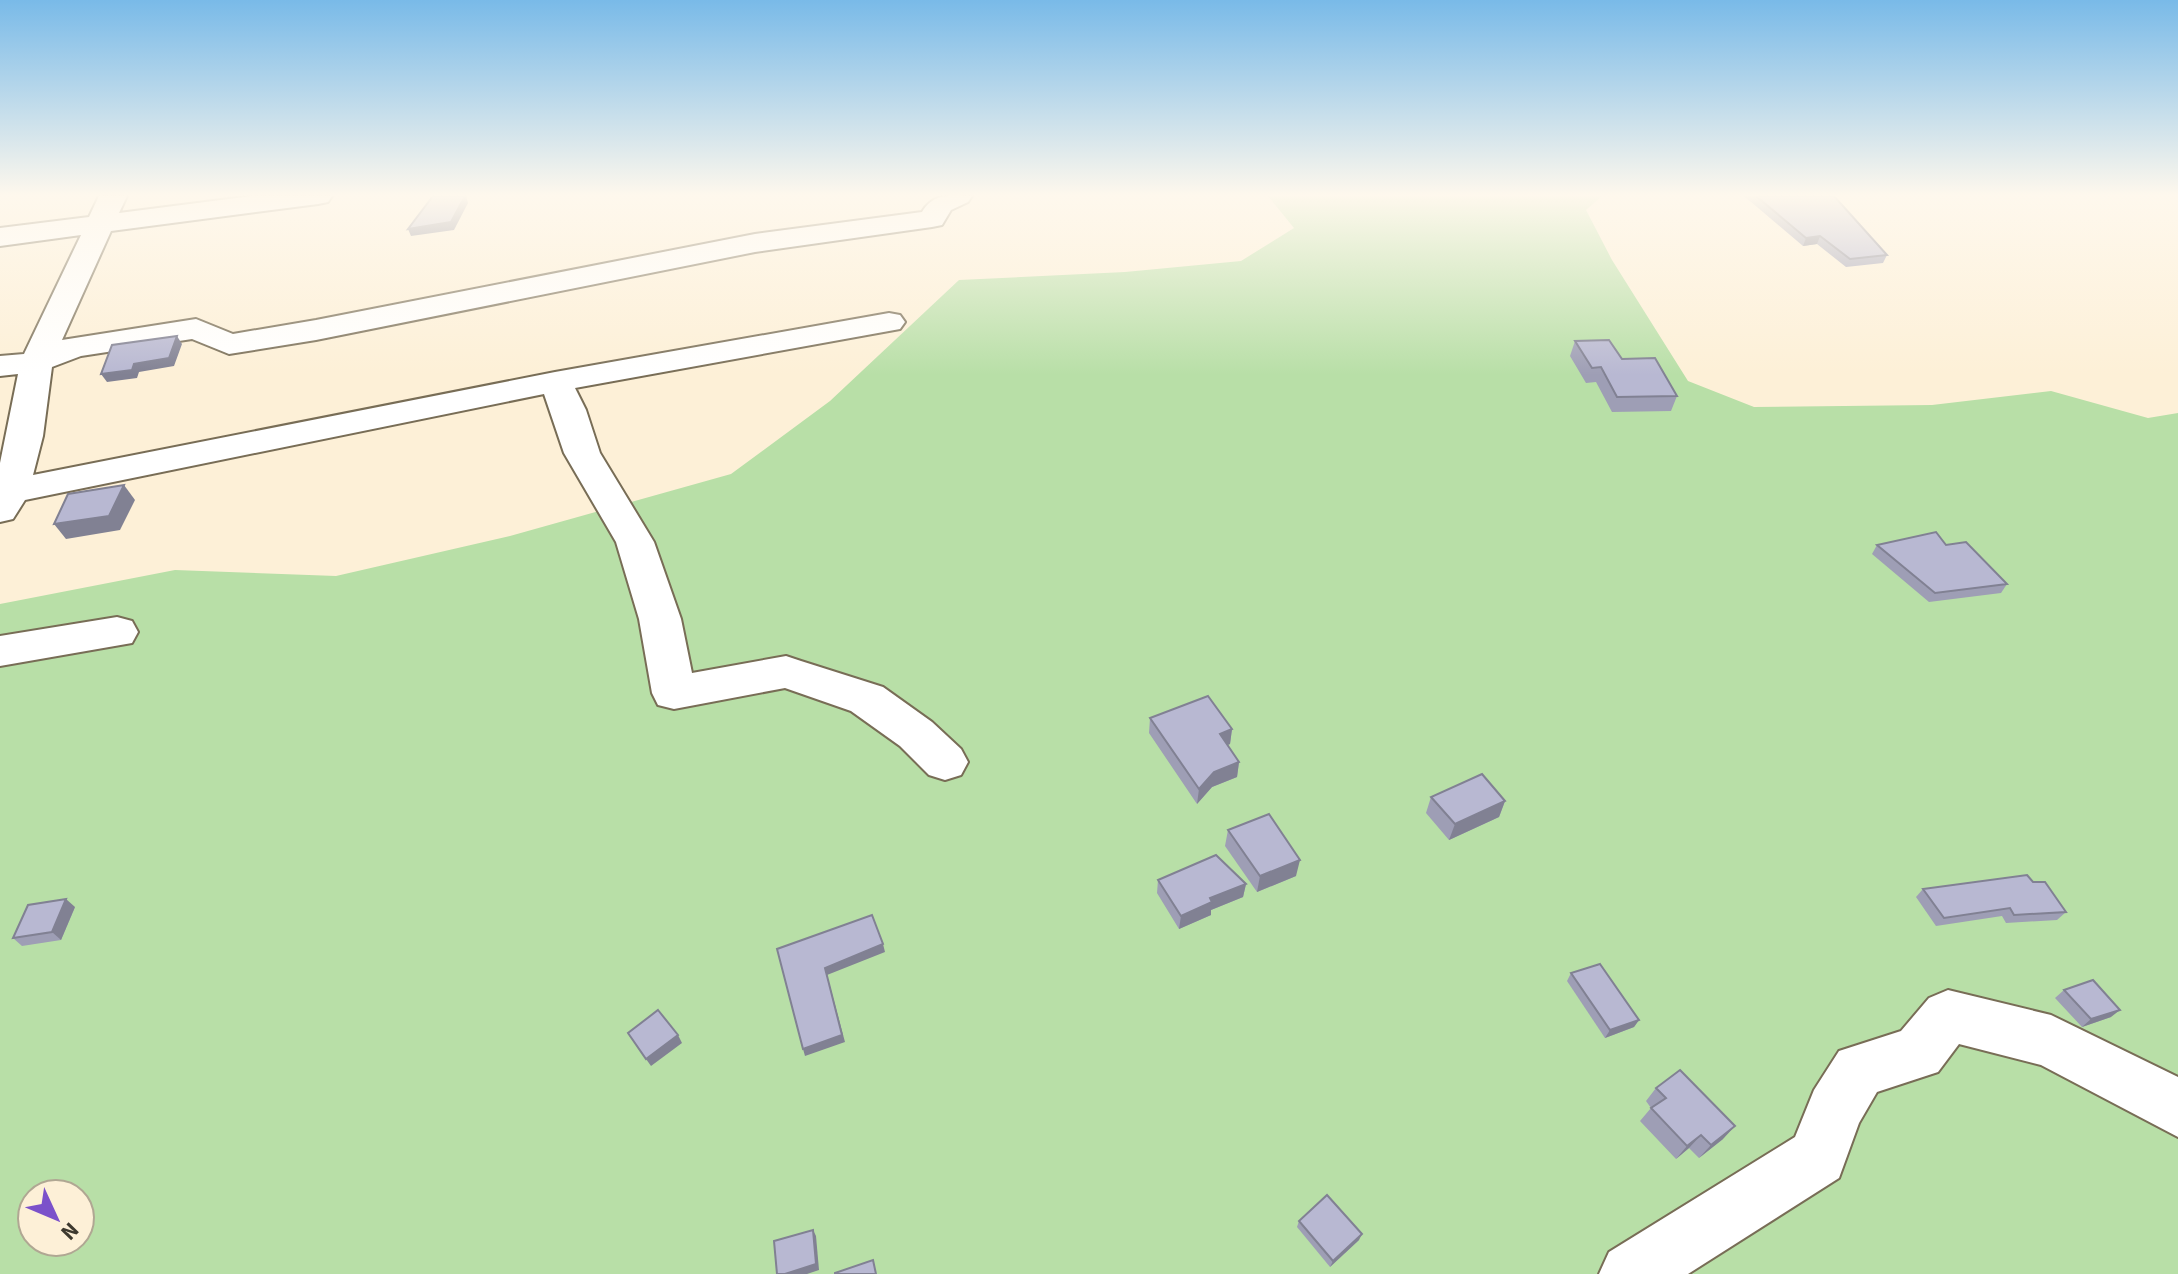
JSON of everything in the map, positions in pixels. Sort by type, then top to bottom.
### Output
[{"type":"street","points":[[4,498],[25,436],[36,362],[85,255]]},
{"type":"street","points":[[0,366],[36,362],[74,347],[196,329],[229,344],[316,330],[692,255]]},
{"type":"street","points":[[4,498],[555,382],[889,322]]},
{"type":"street","points":[[555,382],[569,410],[582,453],[635,542],[660,619],[674,693],[786,672],[867,699],[916,734],[945,762]]},
{"type":"street","points":[[0,651],[117,632]]},
{"type":"street","points":[[1631,1274],[1818,1157],[1834,1110],[1859,1070],[1918,1053],[1948,1016],[2051,1041],[2178,1108]]},
{"type":"green space","points":[[1250,255],[1610,255],[1688,381],[1754,407],[1932,405],[2051,391],[2148,418],[2178,413],[2178,1274],[0,1274],[0,604],[175,570],[336,576],[510,536],[731,474],[830,401],[959,280],[1125,272],[1241,261]]},
{"type":"building","points":[[1845,255],[1883,255],[1850,259]]},
{"type":"building","points":[[177,336],[169,358],[134,364],[132,370],[101,374],[112,345]]},
{"type":"building","points":[[1609,340],[1622,359],[1655,358],[1677,396],[1617,397],[1601,367],[1592,368],[1575,341]]},
{"type":"building","points":[[124,485],[109,516],[54,524],[68,494]]},
{"type":"building","points":[[1936,532],[1946,545],[1966,542],[2007,584],[1935,593],[1877,545]]},
{"type":"building","points":[[1208,696],[1232,729],[1220,734],[1239,762],[1214,772],[1199,789],[1150,718]]},
{"type":"building","points":[[1482,774],[1505,801],[1455,824],[1431,797]]},
{"type":"building","points":[[1269,814],[1300,860],[1260,876],[1228,830]]},
{"type":"building","points":[[1216,855],[1246,884],[1210,898],[1212,902],[1181,916],[1158,880]]},
{"type":"building","points":[[2027,875],[2033,882],[2045,882],[2066,912],[2014,915],[2010,908],[1944,918],[1923,889]]},
{"type":"building","points":[[66,899],[52,932],[13,938],[28,905]]},
{"type":"building","points":[[872,915],[883,944],[825,968],[842,1035],[803,1049],[777,949]]},
{"type":"building","points":[[1600,964],[1639,1020],[1610,1030],[1571,973]]},
{"type":"building","points":[[2093,980],[2120,1010],[2091,1019],[2064,990]]},
{"type":"building","points":[[658,1010],[678,1035],[646,1059],[628,1033]]},
{"type":"building","points":[[1680,1070],[1735,1126],[1711,1145],[1701,1135],[1687,1146],[1651,1108],[1666,1098],[1656,1088]]},
{"type":"building","points":[[1327,1195],[1362,1234],[1333,1261],[1299,1221]]},
{"type":"building","points":[[813,1230],[816,1264],[777,1274],[774,1241]]},
{"type":"building","points":[[873,1260],[876,1274],[835,1274],[835,1273]]}]
